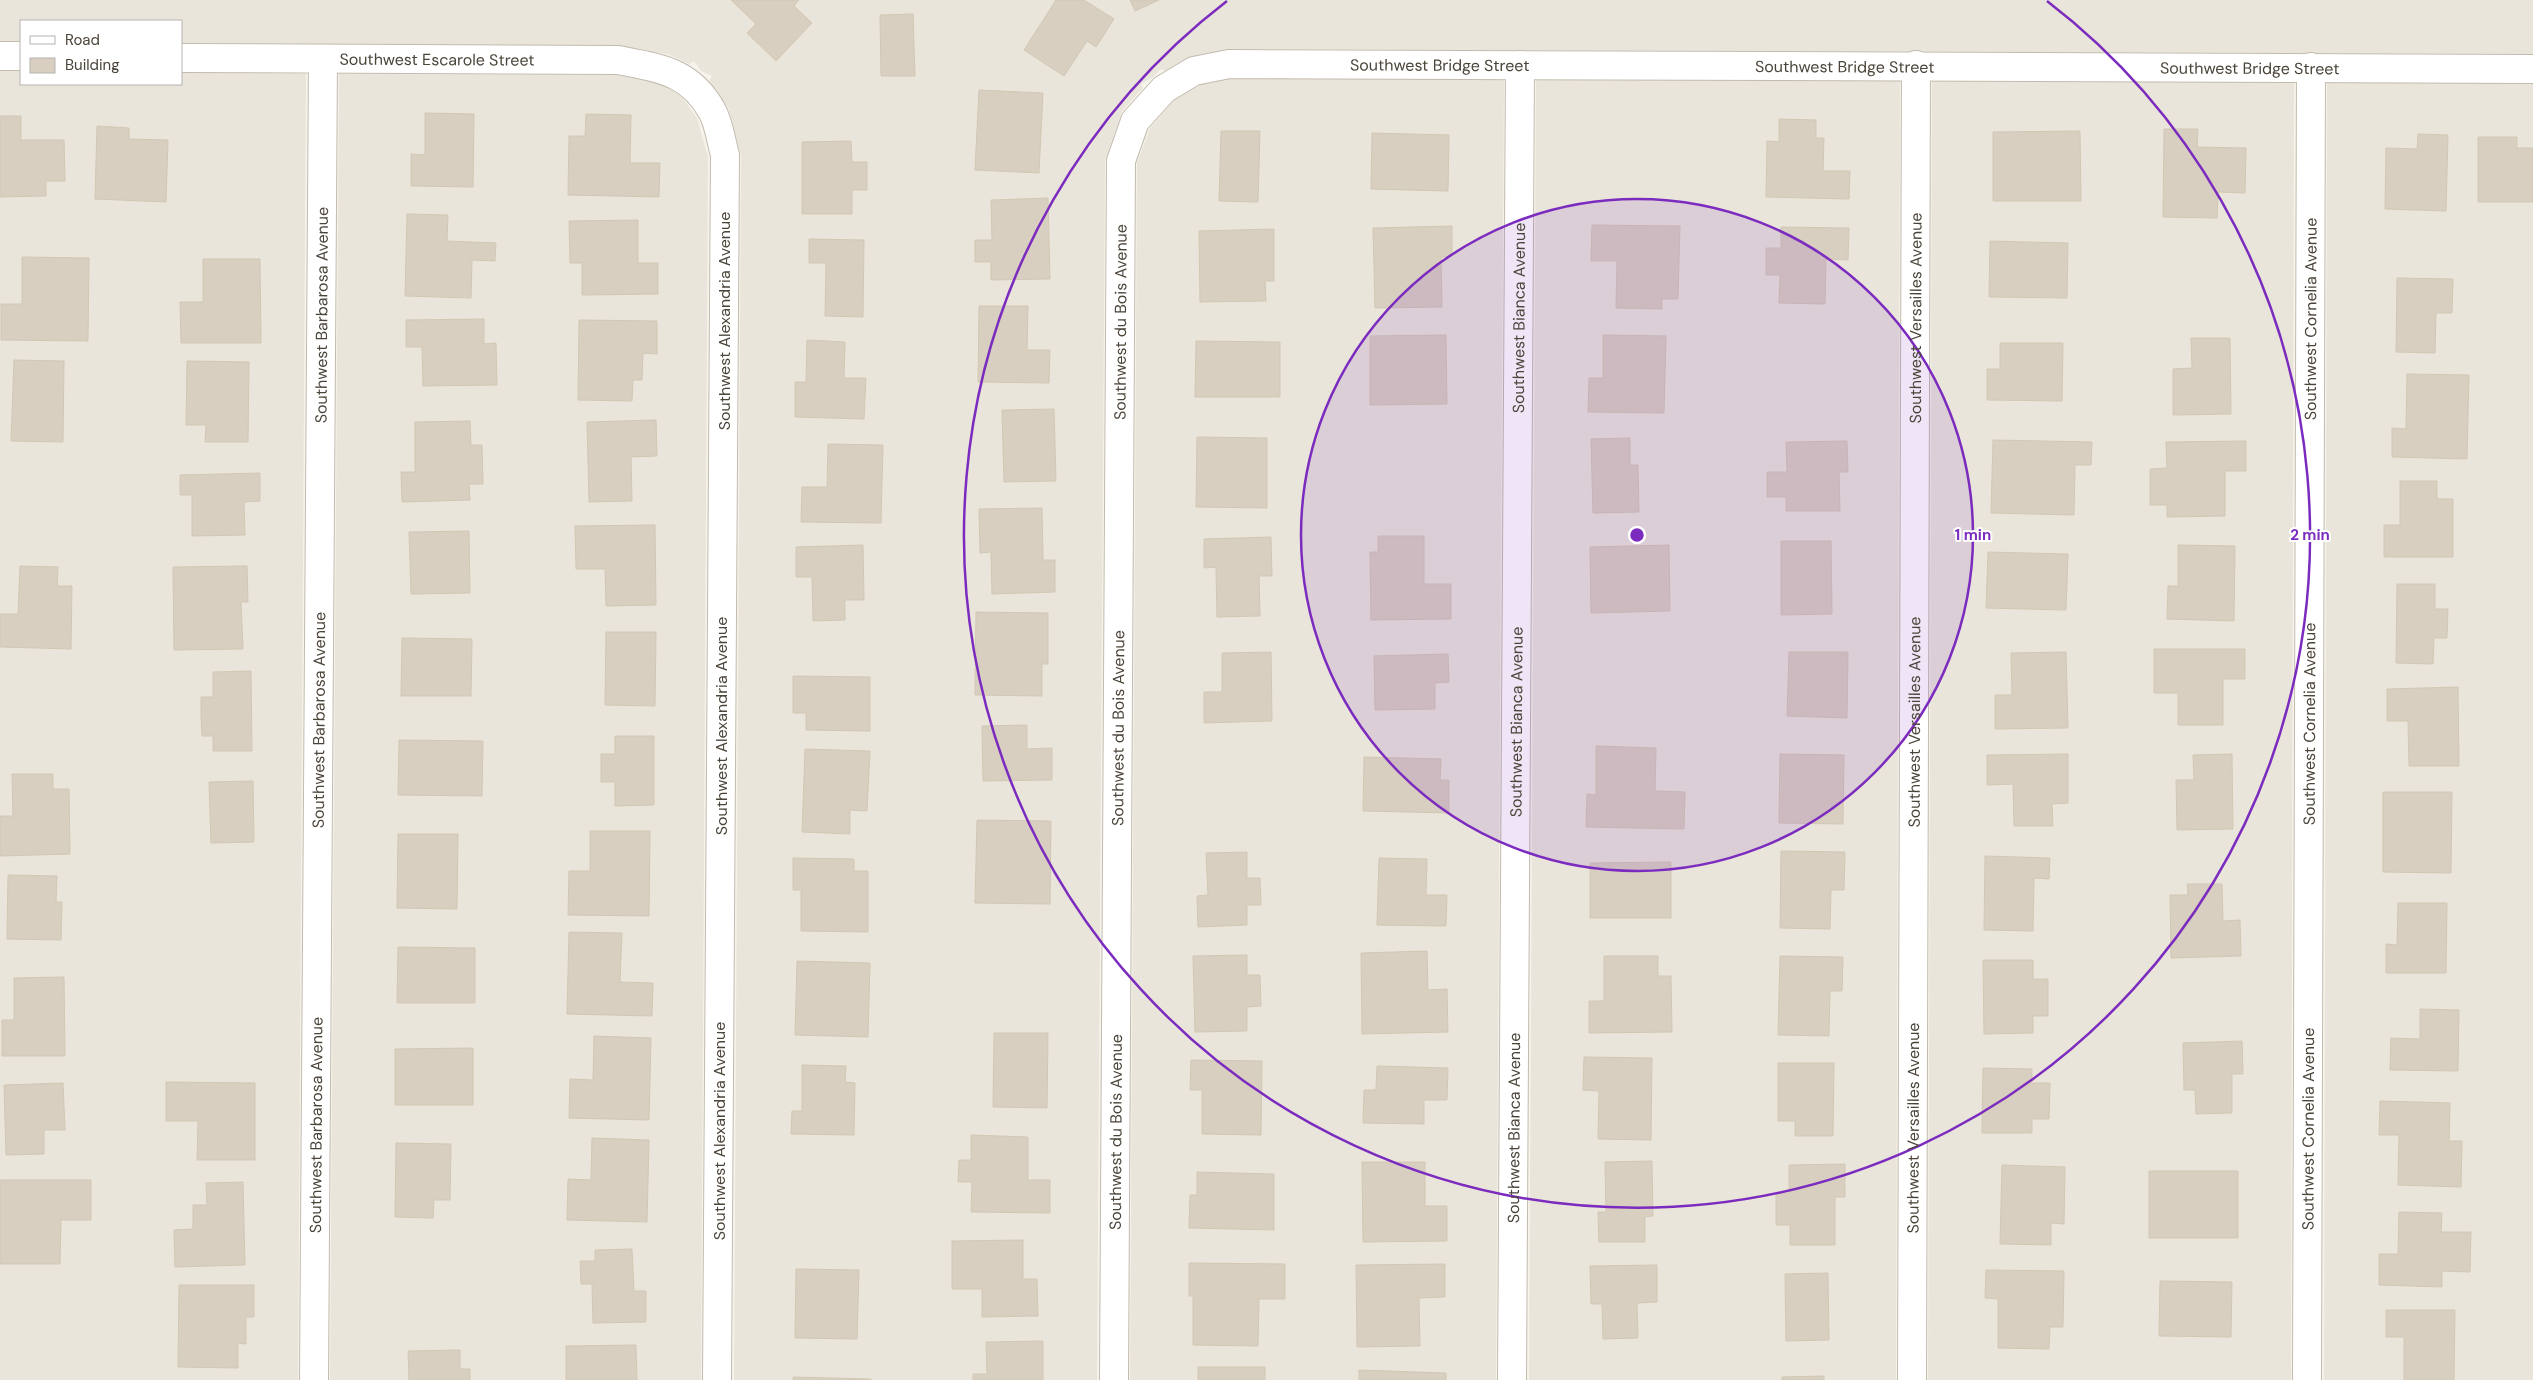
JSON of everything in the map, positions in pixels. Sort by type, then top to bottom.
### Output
[{"type":"street","points":[[0,56],[20,56]]},
{"type":"street","name":"Southwest Escarole Street","points":[[182,58],[618,60],[664,69],[690,81]]},
{"type":"street","name":"Southwest Barbarosa Avenue","points":[[314,1380],[322,60]]},
{"type":"street","name":"Southwest Bridge Street","points":[[1164,89],[1194,71],[1229,64],[1916,65],[2533,69]]},
{"type":"street","name":"Southwest Bianca Avenue","points":[[1512,1380],[1520,65]]},
{"type":"street","name":"Southwest Versailles Avenue","points":[[1912,1380],[1916,65]]},
{"type":"street","name":"Southwest Cornelia Avenue","points":[[2307,1380],[2311,67]]},
{"type":"street","name":"Southwest Alexandria Avenue","points":[[690,81],[712,111],[725,155],[717,1380]]},
{"type":"street","name":"Southwest du Bois Avenue","points":[[1114,1380],[1121,161],[1135,120],[1164,89]]},
{"type":"shaded area","points":[[0,0],[2533,0],[2533,54],[1229,49],[1191,57],[1165,71],[1161,69],[1152,78],[1141,84],[1143,88],[1122,111],[1105,161],[1097,1380],[734,1380],[741,155],[728,108],[709,81],[712,76],[701,71],[694,61],[689,64],[668,54],[618,46],[182,43],[182,20],[20,20],[20,41],[0,41]]},
{"type":"shaded area","points":[[0,70],[20,70],[20,85],[182,85],[182,72],[306,74],[298,1380],[0,1380]]},
{"type":"shaded area","points":[[339,74],[617,75],[659,83],[679,93],[697,118],[708,157],[701,1380],[330,1380]]},
{"type":"shaded area","points":[[1231,78],[1504,79],[1496,1380],[1130,1380],[1137,163],[1150,128],[1174,100],[1201,84]]},
{"type":"shaded area","points":[[1536,79],[1900,79],[1896,1380],[1529,1380]]},
{"type":"shaded area","points":[[1932,79],[2294,82],[2291,1380],[1928,1380]]},
{"type":"shaded area","points":[[2327,82],[2533,83],[2533,1380],[2324,1380]]},
{"type":"building","points":[[731,0],[799,0],[794,6],[812,23],[776,61],[747,33],[756,24]]},
{"type":"building","points":[[1056,0],[1084,0],[1114,19],[1096,47],[1087,41],[1064,76],[1024,50]]},
{"type":"building","points":[[1130,0],[1159,0],[1135,11]]},
{"type":"building","points":[[913,14],[915,76],[881,76],[880,15]]},
{"type":"building","points":[[979,90],[1043,93],[1039,173],[975,170]]},
{"type":"building","points":[[425,113],[474,114],[473,187],[411,186],[411,154],[425,155]]},
{"type":"building","points":[[586,114],[631,115],[630,163],[660,163],[659,197],[568,195],[569,136],[585,136]]},
{"type":"building","points":[[0,116],[21,116],[21,140],[64,140],[65,181],[46,181],[46,196],[0,197]]},
{"type":"building","points":[[1779,119],[1816,120],[1816,138],[1824,138],[1823,171],[1850,171],[1849,199],[1766,197],[1767,141],[1779,142]]},
{"type":"building","points":[[97,126],[129,128],[129,139],[168,140],[166,202],[95,199]]},
{"type":"building","points":[[2164,129],[2198,129],[2197,147],[2246,148],[2245,193],[2218,192],[2217,218],[2163,217]]},
{"type":"building","points":[[1221,131],[1260,131],[1258,202],[1219,201]]},
{"type":"building","points":[[2080,131],[2081,201],[1993,201],[1993,132]]},
{"type":"building","points":[[1372,133],[1449,135],[1448,191],[1371,189]]},
{"type":"building","points":[[2418,134],[2448,135],[2446,211],[2385,209],[2386,148],[2417,149]]},
{"type":"building","points":[[2478,137],[2517,137],[2517,148],[2533,148],[2533,202],[2478,202]]},
{"type":"building","points":[[851,141],[852,162],[867,162],[867,190],[852,190],[852,214],[802,214],[802,142]]},
{"type":"building","points":[[1048,198],[1050,279],[991,280],[991,262],[975,262],[975,240],[992,240],[991,200]]},
{"type":"building","points":[[407,214],[448,215],[447,241],[496,243],[495,261],[472,260],[471,298],[405,296]]},
{"type":"building","points":[[638,220],[638,263],[658,263],[658,294],[582,295],[582,263],[570,263],[569,221]]},
{"type":"building","points":[[1592,225],[1680,226],[1678,299],[1662,299],[1662,309],[1616,308],[1617,261],[1591,261]]},
{"type":"building","points":[[1452,226],[1452,256],[1441,257],[1442,307],[1375,308],[1373,228]]},
{"type":"building","points":[[1781,227],[1849,228],[1848,260],[1826,259],[1825,304],[1779,303],[1780,275],[1766,275],[1766,248],[1781,248]]},
{"type":"building","points":[[1274,229],[1274,281],[1265,281],[1266,301],[1200,302],[1199,231]]},
{"type":"building","points":[[809,239],[864,240],[863,317],[825,316],[826,263],[809,263]]},
{"type":"building","points":[[1990,241],[2068,243],[2067,298],[1989,297]]},
{"type":"building","points":[[22,257],[89,258],[88,341],[1,340],[1,304],[22,304]]},
{"type":"building","points":[[203,259],[260,259],[261,343],[181,343],[180,302],[203,302]]},
{"type":"building","points":[[2397,278],[2453,279],[2452,313],[2436,313],[2435,353],[2396,352]]},
{"type":"building","points":[[979,306],[1028,306],[1027,350],[1050,350],[1049,383],[978,382]]},
{"type":"building","points":[[484,319],[484,344],[496,343],[497,385],[423,386],[422,347],[406,347],[406,320]]},
{"type":"building","points":[[579,320],[657,321],[657,354],[643,353],[642,380],[633,380],[632,401],[578,400]]},
{"type":"building","points":[[1446,335],[1447,404],[1370,405],[1370,336]]},
{"type":"building","points":[[1603,335],[1666,336],[1664,413],[1588,412],[1589,378],[1603,378]]},
{"type":"building","points":[[2191,338],[2230,338],[2231,414],[2173,415],[2173,369],[2192,368]]},
{"type":"building","points":[[807,340],[845,342],[844,378],[866,378],[864,419],[795,417],[795,382],[806,382]]},
{"type":"building","points":[[1196,341],[1280,342],[1280,397],[1195,397]]},
{"type":"building","points":[[2000,343],[2063,343],[2062,401],[1987,400],[1987,369],[2000,369]]},
{"type":"building","points":[[14,360],[64,361],[63,442],[11,441]]},
{"type":"building","points":[[187,361],[249,362],[248,442],[205,442],[206,425],[186,425]]},
{"type":"building","points":[[2407,374],[2469,375],[2467,459],[2392,457],[2392,428],[2406,429]]},
{"type":"building","points":[[1054,409],[1056,481],[1004,482],[1002,410]]},
{"type":"building","points":[[656,420],[657,456],[631,457],[632,501],[589,502],[587,422]]},
{"type":"building","points":[[470,421],[471,445],[482,445],[483,484],[469,484],[470,500],[402,502],[401,472],[415,472],[415,422]]},
{"type":"building","points":[[1197,437],[1267,438],[1267,508],[1196,507]]},
{"type":"building","points":[[1630,438],[1630,465],[1638,465],[1639,512],[1593,513],[1591,439]]},
{"type":"building","points":[[1993,440],[2092,442],[2091,465],[2075,465],[2074,515],[1991,513]]},
{"type":"building","points":[[1847,441],[1848,472],[1839,472],[1840,511],[1786,511],[1786,497],[1767,497],[1767,472],[1787,472],[1786,442]]},
{"type":"building","points":[[2246,441],[2246,471],[2225,471],[2225,516],[2167,517],[2167,505],[2150,505],[2150,469],[2167,468],[2166,442]]},
{"type":"building","points":[[828,444],[883,445],[881,523],[801,522],[802,487],[827,487]]},
{"type":"building","points":[[260,473],[260,501],[244,502],[245,535],[192,536],[192,495],[180,495],[180,475]]},
{"type":"building","points":[[2400,481],[2437,481],[2437,499],[2453,499],[2453,557],[2384,557],[2384,525],[2400,525]]},
{"type":"building","points":[[1042,508],[1043,560],[1055,560],[1055,592],[992,594],[991,552],[980,553],[979,509]]},
{"type":"building","points":[[655,525],[656,605],[606,606],[605,569],[576,569],[575,526]]},
{"type":"building","points":[[469,531],[470,593],[411,594],[409,532]]},
{"type":"building","points":[[1378,536],[1424,536],[1424,584],[1451,584],[1451,619],[1371,620],[1370,552],[1378,552]]},
{"type":"building","points":[[1271,537],[1272,576],[1259,576],[1260,616],[1217,617],[1216,567],[1204,568],[1204,539]]},
{"type":"building","points":[[1781,541],[1831,541],[1832,614],[1781,615]]},
{"type":"building","points":[[863,545],[864,600],[845,600],[845,620],[813,621],[812,577],[796,577],[796,547]]},
{"type":"building","points":[[1669,545],[1670,611],[1591,613],[1590,547]]},
{"type":"building","points":[[2178,545],[2235,546],[2234,621],[2167,619],[2168,586],[2178,586]]},
{"type":"building","points":[[1988,552],[2068,554],[2066,610],[1986,608]]},
{"type":"building","points":[[20,566],[58,567],[57,586],[72,586],[71,649],[0,647],[0,614],[18,614]]},
{"type":"building","points":[[247,566],[248,602],[241,602],[243,649],[174,650],[173,567]]},
{"type":"building","points":[[2397,584],[2435,584],[2435,609],[2448,609],[2447,638],[2434,638],[2433,664],[2396,663]]},
{"type":"building","points":[[976,612],[1048,613],[1048,664],[1042,664],[1042,696],[975,695]]},
{"type":"building","points":[[606,632],[656,632],[655,706],[605,705]]},
{"type":"building","points":[[402,638],[472,639],[471,696],[401,696]]},
{"type":"building","points":[[2154,649],[2245,649],[2245,679],[2223,679],[2223,725],[2178,725],[2178,693],[2154,693]]},
{"type":"building","points":[[1271,652],[1272,721],[1204,723],[1204,692],[1222,692],[1222,653]]},
{"type":"building","points":[[1789,652],[1848,652],[1847,718],[1787,716]]},
{"type":"building","points":[[2066,652],[2068,728],[1995,729],[1995,695],[2012,695],[2011,653]]},
{"type":"building","points":[[1448,654],[1449,682],[1435,683],[1435,709],[1375,710],[1374,656]]},
{"type":"building","points":[[251,671],[252,751],[213,751],[213,736],[202,736],[201,697],[213,697],[213,672]]},
{"type":"building","points":[[793,676],[870,677],[870,731],[806,730],[806,713],[793,713]]},
{"type":"building","points":[[2458,687],[2459,766],[2409,766],[2408,721],[2387,721],[2387,689]]},
{"type":"building","points":[[1027,725],[1027,749],[1052,748],[1052,780],[983,781],[982,726]]},
{"type":"building","points":[[615,736],[654,736],[654,805],[615,806],[615,782],[601,782],[601,754],[615,754]]},
{"type":"building","points":[[399,740],[483,741],[482,796],[398,795]]},
{"type":"building","points":[[1596,746],[1656,748],[1655,791],[1685,792],[1684,829],[1586,827],[1587,794],[1596,795]]},
{"type":"building","points":[[805,749],[870,751],[867,811],[850,810],[850,834],[802,832]]},
{"type":"building","points":[[1780,754],[1844,755],[1843,824],[1779,823]]},
{"type":"building","points":[[2068,754],[2068,803],[2052,804],[2053,826],[2014,826],[2013,784],[1987,785],[1987,755]]},
{"type":"building","points":[[2232,754],[2233,829],[2177,830],[2176,780],[2194,780],[2193,755]]},
{"type":"building","points":[[1364,757],[1441,759],[1440,780],[1449,780],[1449,813],[1363,811]]},
{"type":"building","points":[[12,774],[53,774],[53,789],[69,789],[70,854],[0,856],[0,816],[13,816]]},
{"type":"building","points":[[253,781],[254,842],[211,843],[209,782]]},
{"type":"building","points":[[2383,792],[2452,792],[2451,873],[2383,872]]},
{"type":"building","points":[[977,820],[1051,821],[1050,904],[975,903]]},
{"type":"building","points":[[590,831],[650,831],[649,916],[568,915],[569,871],[590,871]]},
{"type":"building","points":[[398,834],[458,834],[457,909],[397,908]]},
{"type":"building","points":[[1781,851],[1845,852],[1844,890],[1831,890],[1830,929],[1780,928]]},
{"type":"building","points":[[1247,852],[1247,878],[1260,878],[1261,905],[1247,905],[1247,925],[1198,927],[1197,896],[1208,895],[1206,853]]},
{"type":"building","points":[[1985,856],[2050,858],[2049,879],[2034,878],[2033,931],[1984,930]]},
{"type":"building","points":[[793,858],[854,859],[854,871],[868,871],[868,932],[801,931],[801,890],[793,890]]},
{"type":"building","points":[[1379,858],[1427,859],[1426,895],[1447,895],[1446,926],[1377,925]]},
{"type":"building","points":[[1671,862],[1671,918],[1590,918],[1590,863]]},
{"type":"building","points":[[8,875],[57,876],[56,902],[62,902],[61,940],[7,939]]},
{"type":"building","points":[[2187,884],[2222,884],[2223,921],[2240,920],[2241,956],[2171,958],[2170,895],[2188,895]]},
{"type":"building","points":[[2398,903],[2447,903],[2446,973],[2386,973],[2386,944],[2397,945]]},
{"type":"building","points":[[569,932],[622,933],[620,982],[653,983],[652,1016],[567,1014]]},
{"type":"building","points":[[398,947],[475,948],[475,1003],[397,1003]]},
{"type":"building","points":[[1427,951],[1428,990],[1447,989],[1448,1032],[1362,1034],[1361,953]]},
{"type":"building","points":[[1247,955],[1247,975],[1260,975],[1261,1006],[1247,1007],[1247,1031],[1195,1032],[1193,956]]},
{"type":"building","points":[[1604,956],[1658,956],[1658,976],[1671,976],[1672,1032],[1589,1033],[1589,1001],[1604,1001]]},
{"type":"building","points":[[1780,956],[1843,957],[1842,991],[1830,991],[1829,1036],[1778,1035]]},
{"type":"building","points":[[1983,960],[2033,960],[2033,979],[2048,979],[2048,1016],[2033,1016],[2033,1033],[1984,1034]]},
{"type":"building","points":[[797,961],[870,963],[868,1037],[795,1035]]},
{"type":"building","points":[[64,977],[65,1056],[2,1056],[2,1020],[14,1020],[14,978]]},
{"type":"building","points":[[2420,1009],[2459,1010],[2458,1071],[2390,1070],[2391,1038],[2420,1039]]},
{"type":"building","points":[[994,1033],[1048,1033],[1047,1108],[993,1107]]},
{"type":"building","points":[[594,1036],[651,1038],[649,1120],[569,1118],[570,1079],[593,1080]]},
{"type":"building","points":[[2242,1041],[2243,1074],[2232,1074],[2232,1113],[2196,1114],[2195,1090],[2184,1090],[2183,1043]]},
{"type":"building","points":[[473,1048],[473,1105],[395,1105],[395,1049]]},
{"type":"building","points":[[1584,1057],[1652,1058],[1651,1140],[1598,1139],[1599,1091],[1583,1090]]},
{"type":"building","points":[[1191,1060],[1262,1061],[1261,1135],[1202,1134],[1202,1090],[1190,1090]]},
{"type":"building","points":[[1778,1063],[1834,1063],[1833,1136],[1795,1136],[1795,1121],[1778,1121]]},
{"type":"building","points":[[802,1065],[846,1066],[845,1082],[855,1083],[854,1135],[791,1134],[792,1111],[802,1111]]},
{"type":"building","points":[[1377,1066],[1448,1068],[1447,1100],[1424,1100],[1424,1124],[1363,1123],[1364,1090],[1376,1090]]},
{"type":"building","points":[[1983,1068],[2032,1069],[2032,1083],[2050,1083],[2049,1119],[2032,1119],[2032,1133],[1982,1133]]},
{"type":"building","points":[[166,1082],[255,1083],[255,1160],[197,1160],[198,1121],[166,1121]]},
{"type":"building","points":[[63,1083],[65,1130],[44,1130],[44,1154],[6,1155],[4,1085]]},
{"type":"building","points":[[2380,1101],[2450,1103],[2449,1141],[2462,1141],[2461,1187],[2398,1185],[2399,1135],[2379,1135]]},
{"type":"building","points":[[971,1135],[1028,1137],[1028,1180],[1050,1180],[1050,1213],[971,1212],[972,1182],[958,1182],[959,1160],[971,1160]]},
{"type":"building","points":[[592,1138],[649,1140],[647,1222],[567,1220],[568,1179],[591,1180]]},
{"type":"building","points":[[396,1143],[451,1144],[450,1200],[434,1200],[433,1218],[395,1217]]},
{"type":"building","points":[[1652,1161],[1653,1216],[1645,1217],[1645,1242],[1599,1242],[1598,1212],[1606,1212],[1605,1162]]},
{"type":"building","points":[[1362,1162],[1425,1162],[1425,1206],[1447,1206],[1447,1241],[1363,1242]]},
{"type":"building","points":[[1845,1164],[1845,1197],[1835,1197],[1835,1245],[1790,1245],[1790,1225],[1776,1225],[1776,1193],[1789,1193],[1789,1165]]},
{"type":"building","points":[[2002,1165],[2065,1167],[2064,1224],[2051,1223],[2051,1245],[2000,1244]]},
{"type":"building","points":[[2149,1171],[2238,1171],[2238,1238],[2149,1238]]},
{"type":"building","points":[[1197,1172],[1274,1174],[1274,1230],[1189,1228],[1190,1195],[1197,1195]]},
{"type":"building","points":[[0,1180],[91,1180],[91,1220],[61,1220],[60,1264],[0,1264]]},
{"type":"building","points":[[243,1182],[245,1265],[175,1267],[174,1230],[193,1229],[193,1205],[207,1205],[206,1183]]},
{"type":"building","points":[[2399,1212],[2442,1213],[2441,1232],[2471,1232],[2470,1272],[2442,1271],[2442,1287],[2379,1285],[2379,1254],[2398,1254]]},
{"type":"building","points":[[1023,1240],[1023,1279],[1037,1279],[1038,1316],[982,1317],[982,1289],[952,1289],[952,1241]]},
{"type":"building","points":[[632,1249],[634,1291],[646,1291],[646,1322],[593,1323],[592,1284],[581,1284],[580,1261],[595,1261],[595,1250]]},
{"type":"building","points":[[1189,1263],[1285,1264],[1285,1299],[1259,1299],[1258,1346],[1193,1345],[1193,1296],[1189,1296]]},
{"type":"building","points":[[1445,1264],[1445,1297],[1419,1298],[1420,1346],[1357,1347],[1356,1265]]},
{"type":"building","points":[[1657,1265],[1657,1302],[1637,1303],[1638,1338],[1603,1339],[1602,1304],[1591,1304],[1590,1266]]},
{"type":"building","points":[[796,1269],[859,1270],[857,1339],[795,1338]]},
{"type":"building","points":[[1986,1270],[2064,1271],[2063,1327],[2050,1327],[2049,1349],[1998,1348],[1998,1299],[1985,1298]]},
{"type":"building","points":[[1828,1273],[1829,1340],[1786,1341],[1785,1274]]},
{"type":"building","points":[[2160,1281],[2232,1282],[2231,1337],[2159,1336]]},
{"type":"building","points":[[179,1285],[254,1285],[254,1317],[246,1317],[246,1344],[238,1343],[238,1368],[178,1367]]},
{"type":"building","points":[[2386,1310],[2455,1310],[2454,1380],[2404,1380],[2404,1337],[2386,1337]]},
{"type":"building","points":[[1043,1341],[1043,1380],[973,1380],[973,1374],[987,1374],[986,1342]]},
{"type":"building","points":[[636,1345],[637,1380],[566,1380],[566,1346]]},
{"type":"building","points":[[460,1350],[460,1369],[470,1369],[470,1380],[409,1380],[408,1351]]},
{"type":"building","points":[[1198,1367],[1265,1367],[1265,1380],[1198,1380]]},
{"type":"building","points":[[1359,1370],[1446,1373],[1446,1380],[1359,1380]]},
{"type":"building","points":[[1824,1376],[1824,1380],[1782,1380],[1782,1377]]},
{"type":"building","points":[[793,1377],[871,1379],[871,1380],[793,1380]]}]
